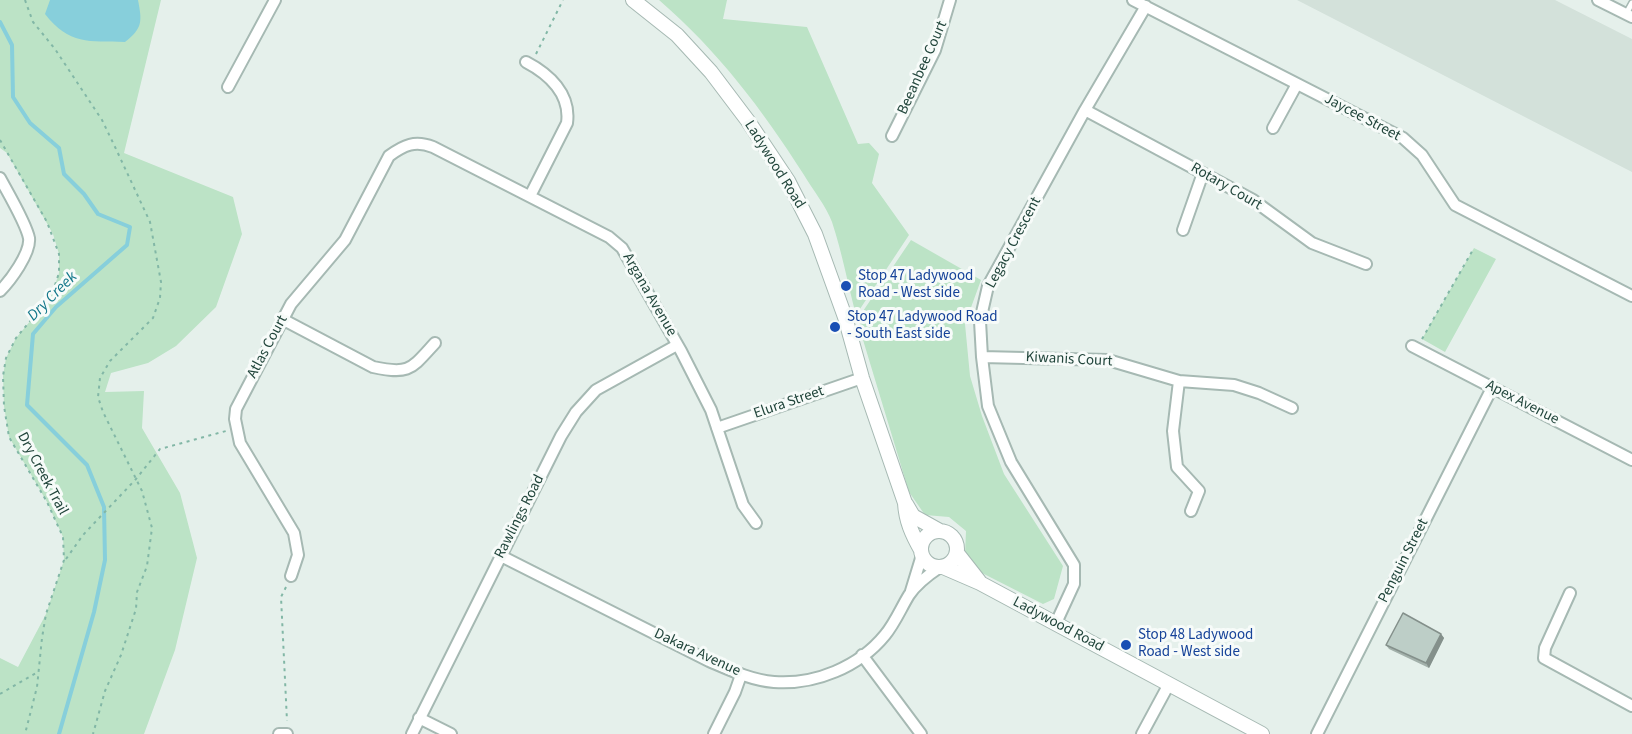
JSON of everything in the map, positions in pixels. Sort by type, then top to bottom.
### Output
[{"type":"street","points":[[228,87],[274,0]]},
{"type":"street","name":"Ladywood Road","points":[[633,0],[676,35],[711,72],[748,121],[788,181],[815,234],[845,317],[862,378],[905,503],[913,516],[940,531]]},
{"type":"street","name":"Beeanbee Court","points":[[892,136],[935,50],[950,0]]},
{"type":"street","name":"Jaycee Street","points":[[1133,0],[1403,138],[1428,164],[1455,205],[1632,296]]},
{"type":"street","points":[[1598,0],[1629,16]]},
{"type":"street","name":"Legacy Crescent","points":[[1056,624],[1074,584],[1074,565],[1011,462],[988,406],[982,357],[981,321],[988,286],[1085,110],[1146,6]]},
{"type":"street","points":[[529,63],[544,72],[560,91],[569,111],[567,123],[530,196]]},
{"type":"street","points":[[1274,128],[1297,84]]},
{"type":"street","name":"Rotary Court","points":[[1085,110],[1253,200],[1312,243],[1366,264]]},
{"type":"street","name":"Argana Avenue","points":[[412,144],[423,143],[433,147],[618,243],[677,345],[711,410],[742,505],[756,523]]},
{"type":"street","name":"Atlas Court","points":[[291,576],[298,555],[294,533],[240,443],[236,409],[291,304],[345,240],[390,156],[401,147],[412,144]]},
{"type":"street","points":[[1183,230],[1203,174]]},
{"type":"street","points":[[0,178],[29,237],[27,250],[18,267],[0,291]]},
{"type":"street","points":[[282,319],[373,368],[390,371],[404,371],[413,367],[435,343]]},
{"type":"street","name":"Rawlings Road","points":[[412,734],[561,436],[576,412],[597,390],[677,345]]},
{"type":"street","name":"Apex Avenue","points":[[1412,346],[1632,460]]},
{"type":"street","name":"Kiwanis Court","points":[[982,357],[1108,360],[1179,381],[1234,385],[1292,408]]},
{"type":"street","name":"Elura Street","points":[[717,428],[862,378]]},
{"type":"street","points":[[1179,381],[1173,431],[1177,467],[1199,492],[1191,511]]},
{"type":"street","name":"Penguin Street","points":[[1317,734],[1492,388]]},
{"type":"street","name":"Ladywood Road","points":[[905,503],[906,519],[921,552]]},
{"type":"street","points":[[940,531],[952,536],[957,547],[957,553],[949,564],[941,567],[930,565],[921,552],[924,538],[940,531]]},
{"type":"street","name":"Dakara Avenue","points":[[910,594],[921,552]]},
{"type":"street","name":"Ladywood Road","points":[[957,553],[980,583]]},
{"type":"street","name":"Dakara Avenue","points":[[501,556],[708,661],[741,675],[774,682],[802,681],[834,672],[862,656],[886,635],[910,594],[923,579],[941,567]]},
{"type":"street","name":"Ladywood Road","points":[[941,567],[980,583],[1263,734]]},
{"type":"street","points":[[1570,593],[1545,648],[1544,658],[1632,706]]},
{"type":"street","points":[[862,656],[921,734]]},
{"type":"street","points":[[714,734],[741,675]]},
{"type":"street","points":[[1142,734],[1169,684]]},
{"type":"street","points":[[420,718],[451,734]]},
{"type":"street","points":[[279,734],[287,734]]},
{"type":"lane","points":[[1629,16],[1632,3]]},
{"type":"path","points":[[26,0],[33,22],[55,49],[102,120],[150,222],[160,282],[160,298],[153,318],[110,361],[100,378],[99,398],[103,412],[142,491],[152,528],[147,566],[137,592],[136,609],[121,655],[105,691],[93,734]]},
{"type":"path","points":[[529,63],[563,0]]},
{"type":"path","name":"Dry Creek Trail","points":[[0,140],[47,222],[59,254],[59,273],[54,288],[42,307],[16,338],[6,358],[3,375],[4,406],[9,437],[47,502],[63,537],[64,560],[46,614],[37,687],[24,734]]},
{"type":"path","points":[[1422,339],[1474,248]]},
{"type":"path","points":[[64,560],[160,449],[237,428]]},
{"type":"path","points":[[287,734],[281,597],[291,576]]},
{"type":"path","points":[[0,694],[38,672]]},
{"type":"shaded area","points":[[1297,0],[1555,0],[1632,39],[1632,172]]},
{"type":"green space","points":[[0,0],[161,0],[124,153],[233,197],[242,234],[216,307],[176,346],[148,363],[111,373],[105,392],[144,391],[142,428],[180,493],[197,558],[175,650],[144,734],[0,734],[0,658],[18,667],[46,614],[64,560],[63,537],[47,502],[9,437],[4,406],[3,376],[6,358],[16,338],[42,307],[54,288],[59,273],[59,254],[53,234],[7,153],[0,148]]},
{"type":"green space","points":[[659,0],[727,0],[723,19],[807,27],[858,144],[869,143],[879,154],[872,183],[909,235],[856,315],[836,233],[823,204],[772,127],[738,82],[701,40]]},
{"type":"green space","points":[[911,240],[981,280],[965,324],[970,376],[1004,474],[1063,566],[1054,599],[1043,604],[982,573],[965,554],[966,531],[949,517],[925,515],[909,492],[857,320]]},
{"type":"green space","points":[[1474,248],[1496,259],[1445,352],[1422,339]]},
{"type":"water","points":[[50,0],[138,0],[140,24],[125,42],[80,39],[63,31],[45,14]]},
{"type":"building","points":[[1403,613],[1441,634],[1426,663],[1386,645]]},
{"type":"waterway","name":"Dry Creek","points":[[0,22],[12,45],[13,97],[30,123],[59,148],[64,174],[84,194],[98,214],[130,227],[127,245],[56,307],[33,334],[27,405],[87,465],[104,507],[105,560],[94,612],[59,734]]},
{"type":"place","name":"Stop 47 Ladywood Road - West side","points":[[846,286]]},
{"type":"place","name":"Stop 47 Ladywood Road - South East side","points":[[835,327]]},
{"type":"place","name":"Stop 48 Ladywood Road - West side","points":[[1126,645]]}]
